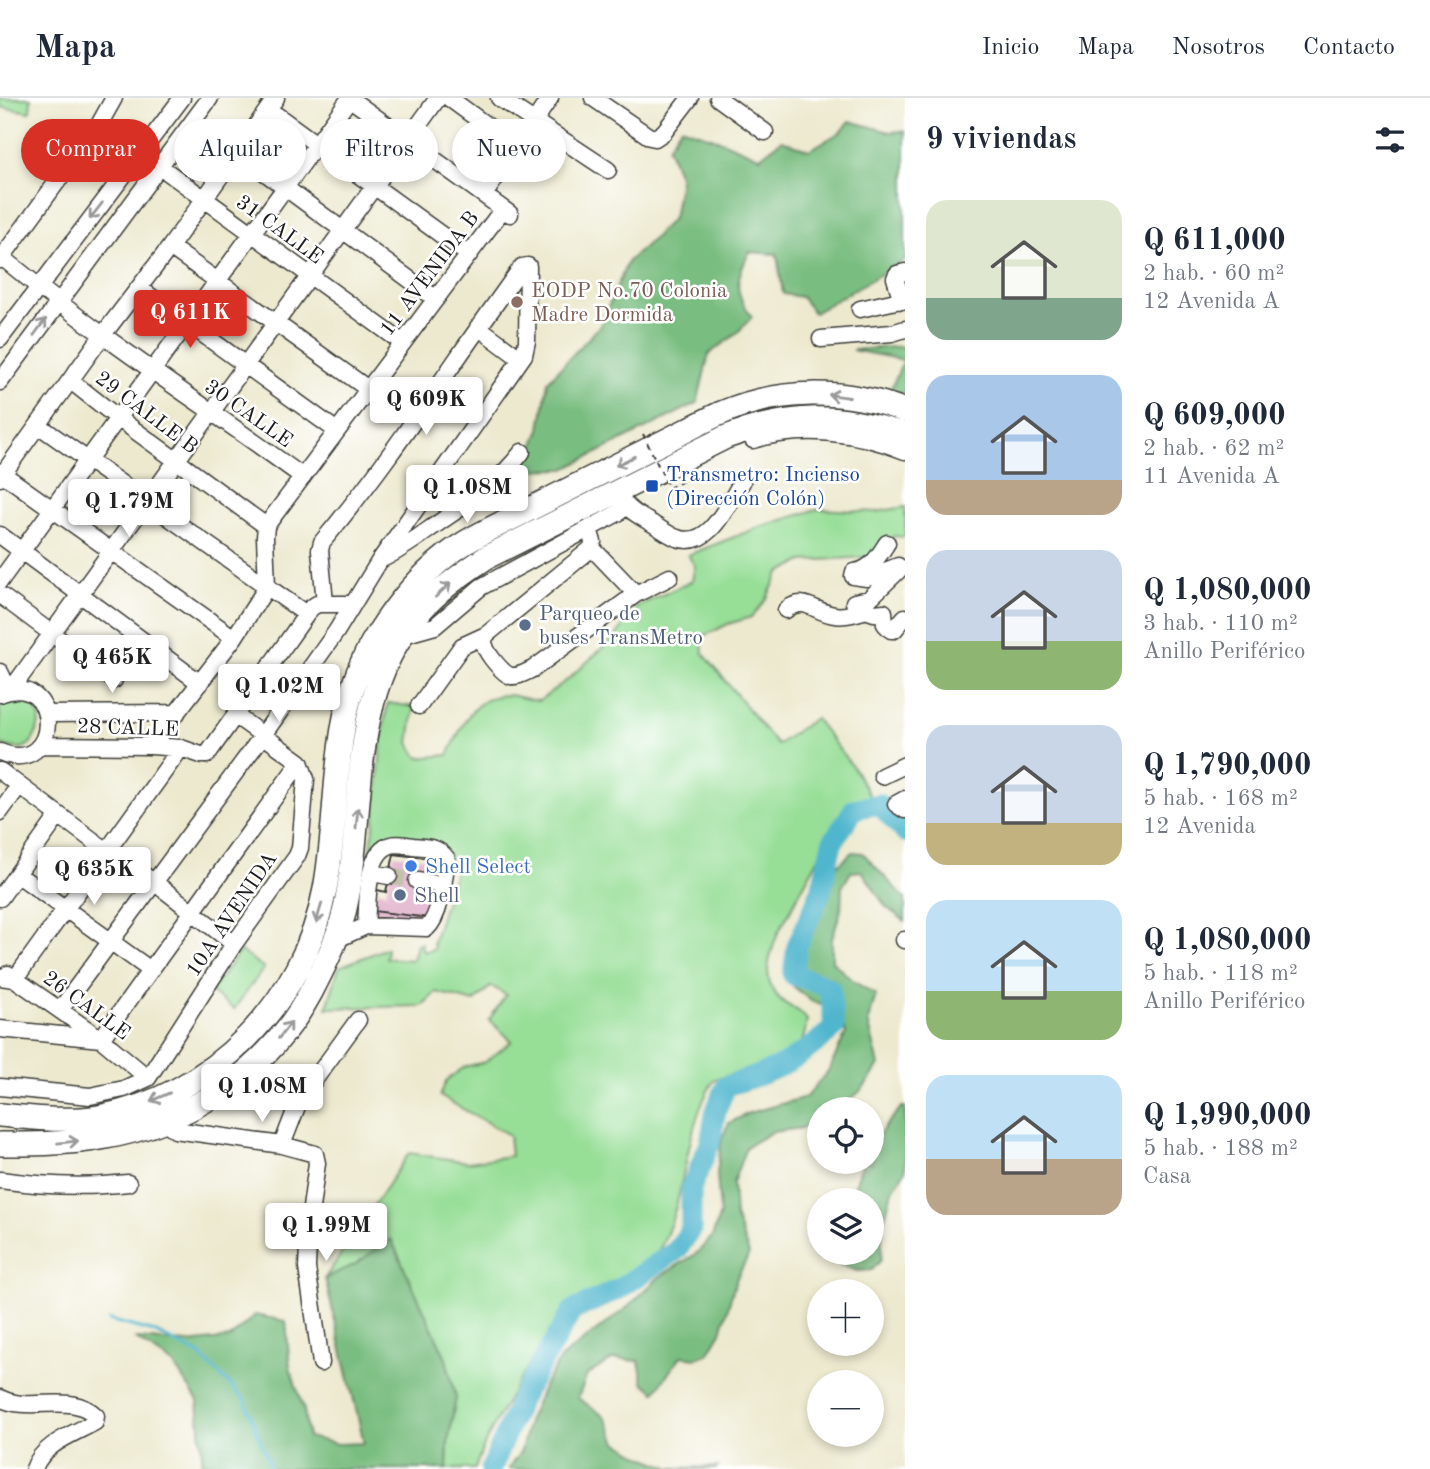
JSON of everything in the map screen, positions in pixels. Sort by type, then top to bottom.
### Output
[{"type":"highway","points":[[0,1115],[41,1119],[99,1116],[136,1107],[166,1095],[215,1065],[245,1041],[278,1001],[302,960],[321,908],[328,869],[341,737],[356,677],[375,638],[396,607],[425,574],[448,554],[478,535],[722,413],[746,405],[786,396],[827,394],[863,399],[905,411]]},
{"type":"highway","points":[[0,1144],[48,1144],[101,1138],[164,1120],[201,1105],[235,1082],[273,1046],[301,1010],[325,966],[364,870],[369,714],[380,677],[403,635],[444,588],[487,556],[621,499],[697,452],[726,437],[762,425],[811,418],[841,419],[874,425],[905,435]]},
{"type":"street","points":[[102,119],[114,98]]},
{"type":"street","points":[[160,128],[182,98]]},
{"type":"street","points":[[160,165],[209,98]]},
{"type":"street","points":[[0,581],[350,98],[378,119]]},
{"type":"street","points":[[422,119],[438,98]]},
{"type":"street","points":[[449,98],[478,119]]},
{"type":"street","points":[[499,98],[530,119]]},
{"type":"street","name":"11 AVENIDA B","points":[[537,119],[550,98]]},
{"type":"street","points":[[593,98],[655,138],[664,132],[690,98]]},
{"type":"street","points":[[719,98],[765,132]]},
{"type":"street","points":[[261,119],[272,103],[317,144],[468,255]]},
{"type":"street","points":[[566,142],[608,170]]},
{"type":"street","points":[[438,162],[484,195]]},
{"type":"street","name":"31 CALLE","points":[[160,167],[402,344]]},
{"type":"street","points":[[1,259],[57,182]]},
{"type":"street","points":[[0,339],[119,182]]},
{"type":"street","points":[[0,382],[147,182]]},
{"type":"street","points":[[216,182],[1,474],[234,638]]},
{"type":"street","points":[[279,182],[436,299]]},
{"type":"street","points":[[7,692],[52,634],[377,182]]},
{"type":"street","name":"11 AVENIDA B","points":[[267,526],[468,255],[508,212],[484,195],[493,182]]},
{"type":"street","points":[[170,247],[369,389]]},
{"type":"street","name":"30 CALLE","points":[[1,259],[102,336],[303,477]]},
{"type":"street","points":[[61,1010],[263,735],[335,632],[380,560],[522,359],[527,341],[529,269],[525,265],[478,327],[412,425],[322,542],[320,550],[325,603]]},
{"type":"street","points":[[905,272],[897,274],[895,278],[905,323]]},
{"type":"street","points":[[139,288],[337,431]]},
{"type":"street","points":[[859,309],[900,301]]},
{"type":"street","points":[[478,327],[522,359]]},
{"type":"street","points":[[821,339],[892,333],[905,329]]},
{"type":"street","name":"29 CALLE B","points":[[71,381],[267,526]]},
{"type":"street","points":[[38,425],[306,614]]},
{"type":"street","points":[[697,452],[705,454],[764,436],[829,433],[887,443],[905,451]]},
{"type":"street","points":[[380,560],[405,547],[493,485],[508,472],[522,452]]},
{"type":"street","points":[[403,635],[435,626],[481,587],[618,513],[621,499],[678,539],[692,539],[712,530],[742,482]]},
{"type":"street","points":[[151,746],[234,638],[267,587],[267,526]]},
{"type":"street","points":[[419,706],[462,646],[486,635],[592,548],[589,528]]},
{"type":"street","points":[[0,535],[200,682]]},
{"type":"street","points":[[887,543],[873,564],[853,574],[867,578],[896,567],[900,568],[869,599],[855,603],[855,606],[864,611],[884,612],[885,624],[894,630],[905,617]]},
{"type":"street","points":[[592,548],[636,594]]},
{"type":"street","points":[[486,635],[486,649],[506,674],[521,675],[636,594],[670,577]]},
{"type":"street","points":[[0,595],[114,680]]},
{"type":"street","points":[[786,610],[800,603],[836,616],[864,611]]},
{"type":"street","points":[[0,1029],[101,1039],[300,762],[236,716],[306,614],[317,604],[352,604]]},
{"type":"street","points":[[0,672],[7,692]]},
{"type":"street","points":[[7,692],[23,691],[34,696],[47,714],[48,729],[40,745],[26,754],[5,754],[2,772],[107,851],[154,882],[234,944]]},
{"type":"street","name":"28 CALLE","points":[[47,714],[177,713]]},
{"type":"street","name":"28 CALLE","points":[[40,745],[151,746],[181,748],[207,755],[236,716]]},
{"type":"street","points":[[8,978],[65,909],[181,748]]},
{"type":"street","name":"10A AVENIDA","points":[[148,1077],[300,848],[306,779],[300,762]]},
{"type":"street","points":[[882,776],[903,769]]},
{"type":"street","points":[[0,813],[19,786]]},
{"type":"street","points":[[905,799],[897,804],[905,810]]},
{"type":"street","points":[[0,898],[59,815]]},
{"type":"street","points":[[335,940],[366,926],[427,928],[435,917],[443,885],[447,859],[442,851],[393,844],[383,849],[364,870],[366,926]]},
{"type":"street","points":[[364,870],[389,876]]},
{"type":"street","points":[[17,874],[149,969]]},
{"type":"street","points":[[417,881],[443,885]]},
{"type":"street","name":"26 CALLE","points":[[0,968],[8,978],[61,1010],[148,1077]]},
{"type":"street","points":[[282,1145],[299,1101],[358,1020]]},
{"type":"street","points":[[0,1087],[90,1096],[124,1089],[148,1077]]},
{"type":"street","points":[[164,1120],[175,1130],[282,1145],[315,1154],[317,1163],[309,1223],[307,1268],[321,1363]]},
{"type":"street","points":[[0,1180],[74,1186],[128,1183]]},
{"type":"street","points":[[0,1398],[11,1404],[21,1405],[70,1404],[84,1407],[96,1416],[95,1422],[44,1452],[36,1460],[34,1469]]},
{"type":"path","points":[[643,434],[669,488],[685,480]]},
{"type":"green space","points":[[0,98],[31,98],[30,112],[0,107]]},
{"type":"green space","points":[[850,121],[890,132],[905,131],[905,260],[814,313],[801,297],[783,294],[777,254],[749,252],[738,285],[741,299],[752,317],[736,334],[709,354],[697,403],[565,469],[524,470],[540,429],[548,381],[600,326],[628,261],[673,218],[680,179],[668,147],[681,127],[760,157],[782,140],[809,150],[841,132]]},
{"type":"green space","points":[[905,346],[905,394],[890,390],[904,360],[852,350]]},
{"type":"green space","points":[[905,507],[905,537],[894,536],[868,557],[803,561],[779,573],[766,600],[752,617],[728,624],[702,637],[703,653],[777,745],[815,718],[855,770],[876,807],[860,806],[840,818],[778,933],[772,950],[768,968],[770,985],[781,1000],[807,1020],[802,1041],[782,1056],[714,1080],[696,1121],[675,1210],[658,1252],[646,1267],[632,1277],[582,1299],[565,1315],[519,1380],[481,1452],[475,1469],[447,1469],[448,1442],[456,1397],[445,1356],[391,1240],[354,1265],[325,1278],[409,1153],[468,1162],[511,1156],[509,1135],[440,1096],[446,1081],[464,1067],[485,1062],[512,1041],[489,1020],[506,995],[491,986],[474,1002],[436,992],[422,1006],[327,1008],[339,967],[387,948],[386,958],[413,960],[417,944],[421,943],[423,952],[434,949],[433,942],[455,871],[443,852],[387,846],[368,862],[388,703],[414,707],[409,743],[419,758],[448,755],[469,715],[484,701],[506,695],[539,701],[615,637],[638,606],[692,581],[695,566],[688,555],[757,528],[818,509],[876,512]]},
{"type":"green space","points":[[15,697],[32,704],[40,719],[32,741],[23,748],[0,744],[0,702]]},
{"type":"green space","points":[[852,852],[863,853],[905,899],[905,921],[886,907],[862,871],[851,872],[842,887],[841,910],[832,938],[832,961],[853,981],[876,995],[868,1021],[879,1065],[854,1097],[807,1097],[807,1125],[772,1132],[746,1147],[733,1183],[735,1216],[749,1254],[736,1280],[721,1332],[708,1354],[696,1358],[681,1356],[655,1392],[643,1382],[639,1361],[614,1359],[587,1375],[578,1398],[605,1417],[617,1442],[641,1456],[671,1468],[718,1467],[716,1469],[508,1469],[521,1451],[528,1422],[544,1385],[561,1358],[629,1306],[659,1277],[697,1253],[712,1237],[720,1214],[717,1173],[722,1138],[729,1123],[749,1113],[806,1097],[829,1070],[846,1033],[836,1008],[811,1001],[793,986],[791,959],[796,942],[837,866]]},
{"type":"green space","points":[[240,951],[264,968],[234,1009],[210,992]]},
{"type":"green space","points":[[905,1107],[905,1171],[892,1192],[884,1220],[884,1188],[854,1188],[859,1174],[884,1174],[885,1126]]},
{"type":"green space","points":[[391,1239],[445,1356],[456,1397],[448,1442],[447,1469],[203,1469],[198,1401],[173,1364],[136,1339],[188,1343],[230,1338],[255,1315],[286,1321],[290,1368],[304,1410],[308,1437],[338,1444],[364,1443],[325,1278],[354,1265]]},
{"type":"green space","points":[[842,1265],[876,1265],[872,1270],[857,1271]]},
{"type":"building","name":"Shell","points":[[394,854],[433,859],[427,879],[418,877],[415,895],[433,896],[429,918],[373,911],[377,890],[386,892]]},
{"type":"waterway","points":[[491,1469],[520,1400],[572,1311],[619,1289],[677,1250],[691,1229],[691,1188],[710,1143],[716,1110],[726,1086],[784,1064],[834,1028],[830,989],[793,975],[797,946],[821,891],[832,843],[854,809],[879,804],[905,832]]},
{"type":"waterway","points":[[109,1320],[154,1332],[200,1355],[245,1400],[271,1469]]},
{"type":"tunnel","points":[[389,876],[417,881]]},
{"type":"place","name":"EODP No.70 Colonia Madre Dormida","points":[[517,302]]},
{"type":"place","name":"Transmetro: Incienso (Dirección Colón)","points":[[652,486]]},
{"type":"place","name":"Parqueo de buses TransMetro","points":[[525,625]]},
{"type":"place","name":"Shell Select","points":[[411,866]]},
{"type":"place","name":"Shell","points":[[400,895]]}]
